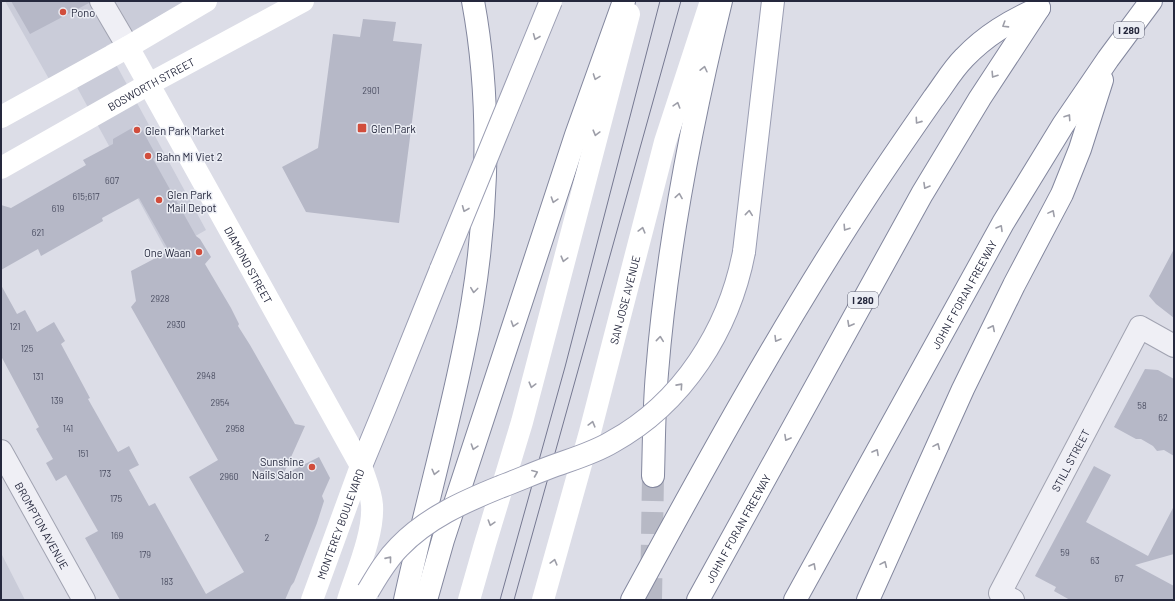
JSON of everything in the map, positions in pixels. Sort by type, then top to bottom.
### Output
[{"type":"main road","points":[[1,117],[128,47],[206,1]]},
{"type":"main road","name":"BOSWORTH STREET","points":[[1,168],[149,84],[302,1]]},
{"type":"main road","points":[[405,600],[464,352],[479,251],[485,158],[484,109],[482,63],[478,27],[473,1]]},
{"type":"main road","points":[[360,466],[551,1]]},
{"type":"main road","points":[[426,600],[446,533],[573,143],[624,1]]},
{"type":"main road","points":[[470,600],[484,544],[522,422],[632,1]]},
{"type":"main road","name":"SAN JOSE AVENUE","points":[[543,600],[590,432],[665,142],[711,1]]},
{"type":"main road","points":[[654,476],[657,374],[672,242],[691,134],[721,1]]},
{"type":"main road","points":[[366,596],[381,569],[398,547],[417,530],[443,512],[612,443],[643,423],[665,402],[686,379],[707,350],[718,330],[734,294],[744,252],[772,1]]},
{"type":"main road","name":"JOHN F FORAN FREEWAY","points":[[795,600],[1003,223],[1059,131],[1108,59],[1151,1]]},
{"type":"main road","points":[[632,600],[775,342],[808,287],[880,175],[962,59],[988,36],[1014,19],[1042,4]]},
{"type":"main road","name":"JOHN F FORAN FREEWAY","points":[[698,600],[922,194],[980,98],[1042,4]]},
{"type":"main road","name":"DIAMOND STREET","points":[[128,47],[360,466]]},
{"type":"main road","points":[[868,600],[963,389],[1010,292],[1062,194],[1080,150],[1108,59]]},
{"type":"main road","name":"MONTEREY BOULEVARD","points":[[312,600],[360,466]]},
{"type":"main road","name":"MONTEREY BOULEVARD","points":[[348,600],[372,521],[372,504],[368,486],[360,466]]},
{"type":"street","name":"DIAMOND STREET","points":[[101,1],[128,47]]},
{"type":"street","name":"STILL STREET","points":[[1006,596],[1140,327],[1174,346]]},
{"type":"street","name":"BROMPTON AVENUE","points":[[1,451],[84,600]]},
{"type":"shaded area","points":[[5,1],[186,1],[106,46],[206,230],[167,252],[67,69],[49,79]]},
{"type":"shaded area","points":[[1,553],[25,600],[1,600]]},
{"type":"building","points":[[11,1],[89,1],[89,3],[30,34]]},
{"type":"building","points":[[363,19],[396,22],[393,41],[422,44],[399,223],[306,212],[282,167],[318,148],[333,34],[360,37]]},
{"type":"building","points":[[139,124],[157,157],[153,159],[196,236],[200,239],[211,257],[205,264],[231,308],[239,324],[238,326],[295,424],[305,426],[283,475],[319,457],[330,478],[322,496],[324,501],[317,523],[294,582],[285,600],[120,600],[85,538],[98,531],[66,475],[56,481],[46,463],[53,459],[36,429],[39,427],[1,356],[1,285],[17,314],[25,310],[37,332],[54,322],[65,341],[61,344],[90,398],[88,399],[118,452],[129,446],[139,465],[129,470],[149,506],[155,503],[206,594],[244,572],[189,477],[218,460],[131,307],[136,301],[131,271],[169,251],[139,198],[102,218],[103,221],[41,256],[38,249],[1,270],[1,205],[11,208],[86,165],[83,160],[113,144],[113,139]]},
{"type":"building","points":[[1174,249],[1174,318],[1156,304],[1149,296]]},
{"type":"building","points":[[1145,369],[1158,370],[1174,379],[1174,456],[1164,450],[1157,451],[1153,446],[1141,439],[1136,439],[1114,427]]},
{"type":"building","points":[[1094,466],[1111,475],[1086,522],[1148,556],[1174,506],[1174,554],[1135,565],[1174,586],[1174,600],[1070,600],[1054,591],[1056,587],[1035,576]]},
{"type":"tunnel","points":[[651,600],[653,476]]},
{"type":"tram line","points":[[500,600],[565,367],[660,1]]},
{"type":"tram line","points":[[514,600],[681,1]]},
{"type":"place","name":"Pono","points":[[63,12]]},
{"type":"place","name":"Glen Park","points":[[362,128]]},
{"type":"place","name":"Glen Park Market","points":[[137,130]]},
{"type":"place","name":"Bahn Mi Viet 2","points":[[148,156]]},
{"type":"place","name":"Glen Park Mail Depot","points":[[159,200]]},
{"type":"place","name":"One Waan","points":[[199,252]]},
{"type":"place","name":"Sunshine Nails Salon","points":[[312,467]]}]
